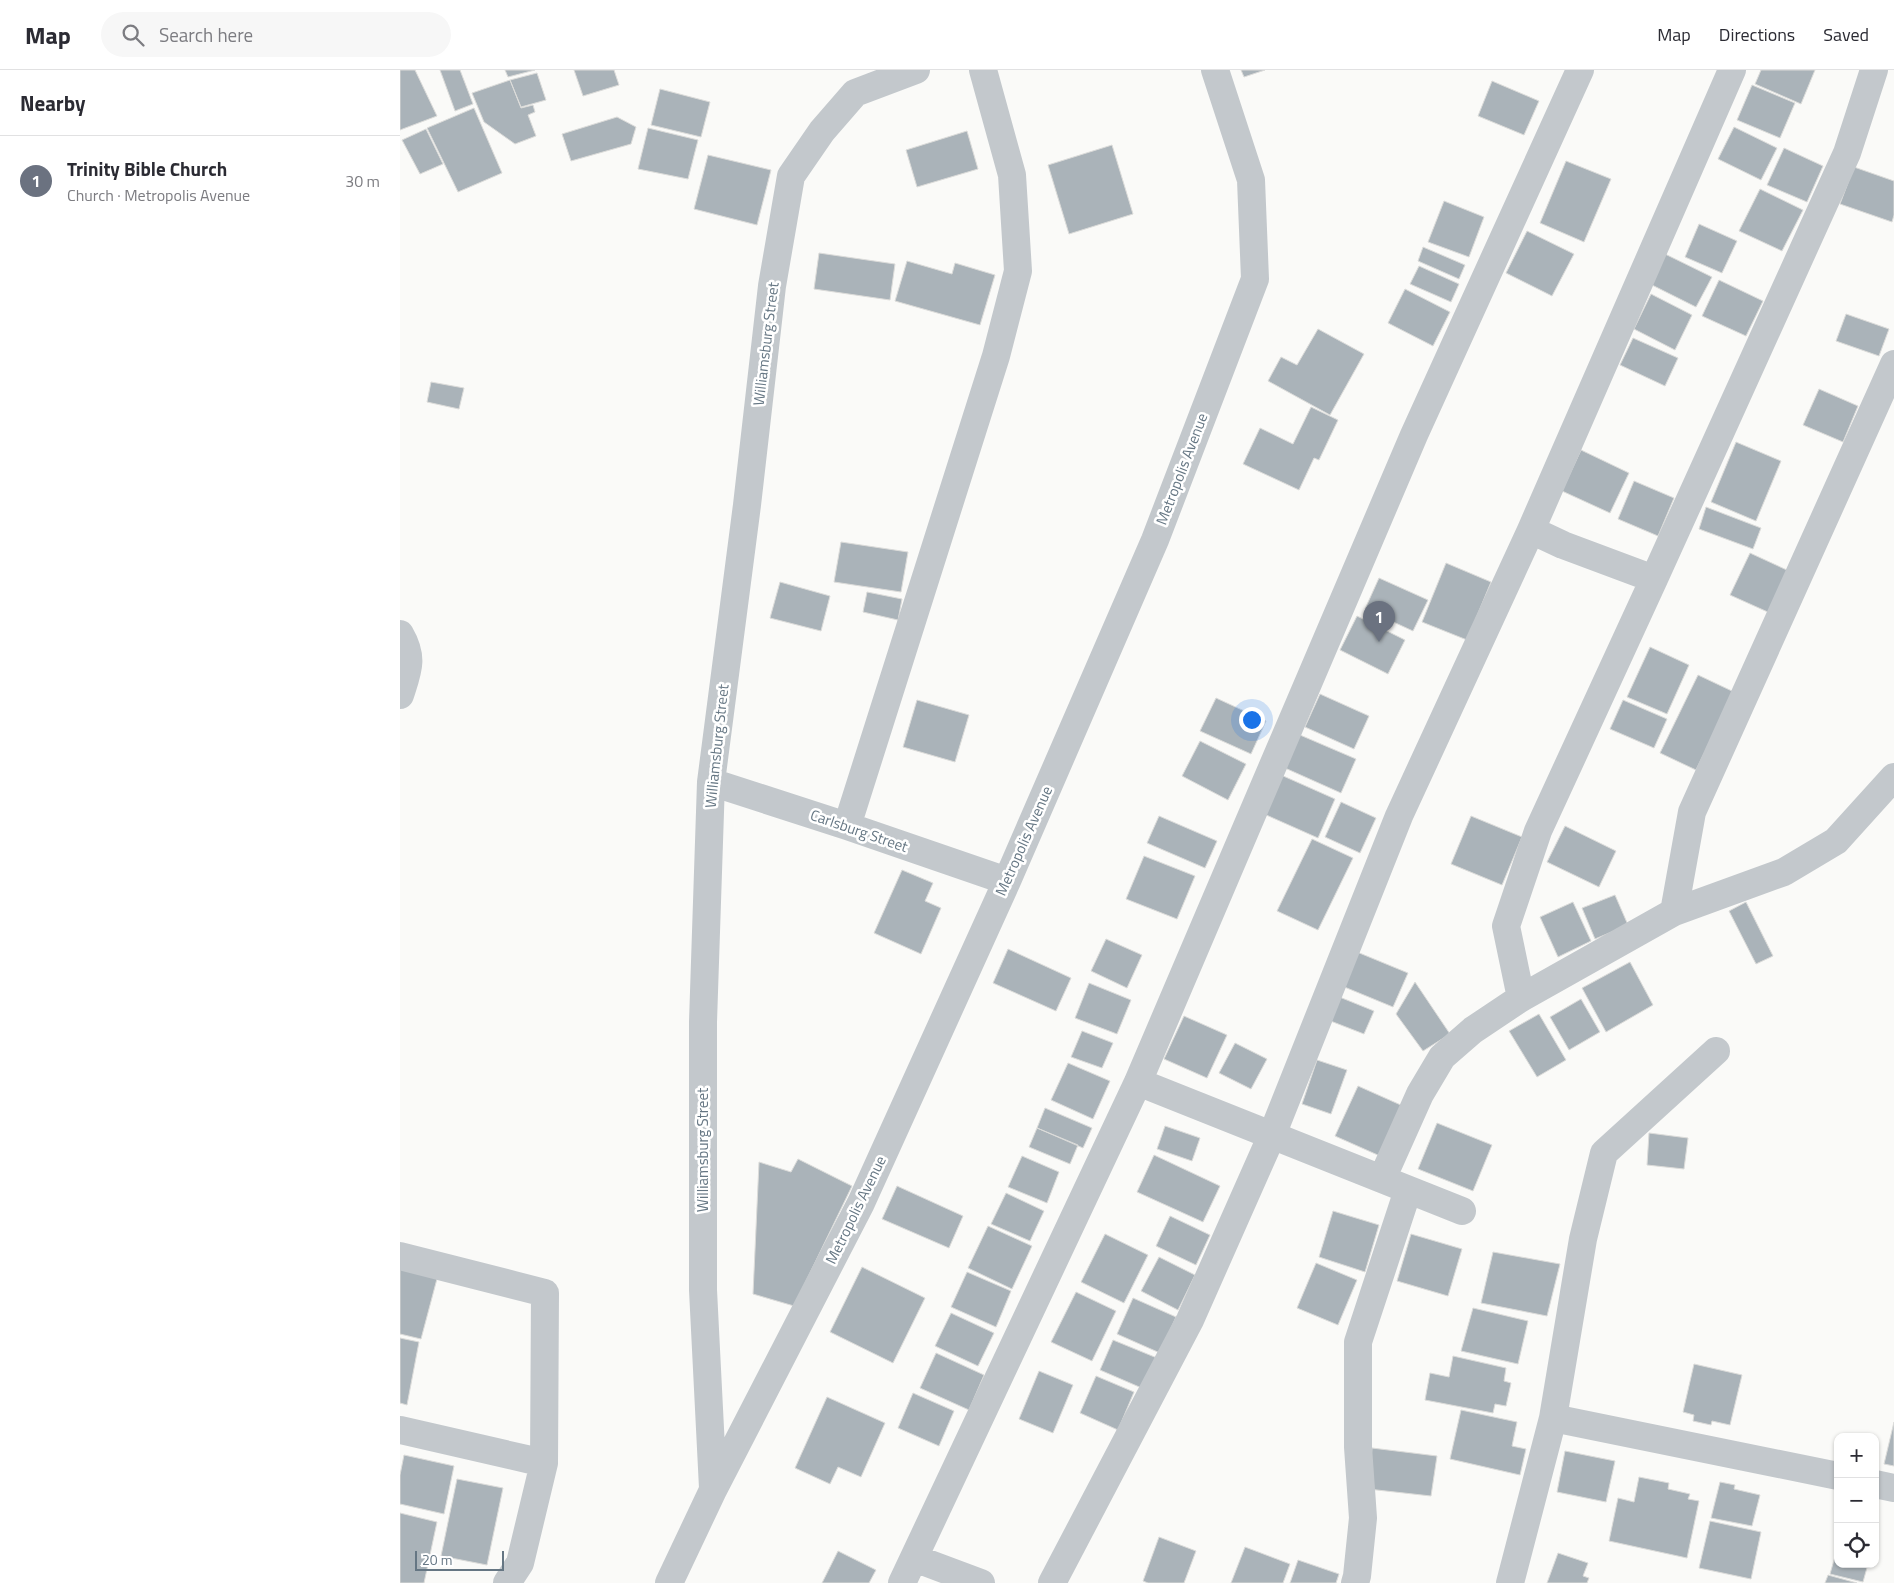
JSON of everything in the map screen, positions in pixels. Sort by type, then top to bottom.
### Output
[{"type":"street","name":"Williamsburg Street","points":[[713,1490],[703,1290],[703,1022],[711,782],[747,505],[772,286],[792,176],[822,131],[855,93],[916,70]]},
{"type":"street","points":[[847,826],[996,356],[1018,271],[1012,175],[983,70]]},
{"type":"street","name":"Metropolis Avenue","points":[[669,1583],[713,1490],[861,1203],[1006,881],[1155,540],[1255,279],[1251,180],[1215,70]]},
{"type":"street","points":[[902,1583],[1138,1082],[1414,435],[1580,70]]},
{"type":"street","points":[[1052,1583],[1190,1320],[1272,1136],[1399,816],[1531,530],[1732,70]]},
{"type":"street","points":[[1521,998],[1506,926],[1538,831],[1847,153],[1874,70]]},
{"type":"street","points":[[1674,912],[1692,812],[1894,364]]},
{"type":"street","points":[[1531,530],[1563,545],[1654,579]]},
{"type":"street","points":[[400,634],[409,654],[409,664],[400,695]]},
{"type":"street","points":[[1382,1180],[1420,1094],[1442,1057],[1473,1030],[1521,998],[1674,912],[1784,872],[1836,840],[1894,777]]},
{"type":"street","name":"Carlsburg Street","points":[[711,782],[847,826],[1006,881]]},
{"type":"street","points":[[1510,1583],[1553,1418],[1582,1240],[1604,1153],[1716,1051]]},
{"type":"street","points":[[1138,1082],[1462,1211]]},
{"type":"street","points":[[1355,1583],[1363,1518],[1358,1447],[1358,1342],[1408,1190]]},
{"type":"street","points":[[400,1256],[545,1293],[544,1463],[520,1563],[507,1583]]},
{"type":"street","points":[[1553,1418],[1834,1475]]},
{"type":"street","points":[[400,1430],[544,1463]]},
{"type":"street","points":[[1879,1485],[1894,1488]]},
{"type":"street","points":[[914,1558],[980,1583]]},
{"type":"building","points":[[400,70],[415,70],[437,116],[400,130]]},
{"type":"building","points":[[440,70],[460,70],[473,104],[455,111]]},
{"type":"building","points":[[505,70],[535,70],[508,77]]},
{"type":"building","points":[[574,70],[614,70],[619,85],[583,96]]},
{"type":"building","points":[[1241,70],[1265,70],[1244,77]]},
{"type":"building","points":[[1761,70],[1815,70],[1801,104],[1755,84]]},
{"type":"building","points":[[537,73],[546,100],[521,107],[510,80]]},
{"type":"building","points":[[510,80],[521,108],[533,105],[535,112],[528,115],[536,136],[515,144],[484,122],[472,93]]},
{"type":"building","points":[[1492,81],[1539,101],[1524,135],[1478,116]]},
{"type":"building","points":[[1752,85],[1795,103],[1780,138],[1737,120]]},
{"type":"building","points":[[660,89],[710,102],[701,137],[651,125]]},
{"type":"building","points":[[474,108],[502,173],[458,192],[427,128]]},
{"type":"building","points":[[617,117],[636,127],[631,144],[571,161],[562,134]]},
{"type":"building","points":[[1734,127],[1777,148],[1761,180],[1718,159]]},
{"type":"building","points":[[648,128],[698,140],[688,179],[638,169]]},
{"type":"building","points":[[426,129],[443,164],[420,174],[402,140]]},
{"type":"building","points":[[967,131],[978,169],[917,187],[906,150]]},
{"type":"building","points":[[1112,145],[1133,214],[1069,234],[1048,165]]},
{"type":"building","points":[[1784,148],[1823,166],[1807,202],[1767,185]]},
{"type":"building","points":[[708,155],[771,170],[757,225],[694,209]]},
{"type":"building","points":[[1566,161],[1611,179],[1584,242],[1540,223]]},
{"type":"building","points":[[1854,167],[1894,181],[1894,215],[1892,222],[1840,204]]},
{"type":"building","points":[[1760,189],[1803,210],[1782,251],[1739,231]]},
{"type":"building","points":[[1444,201],[1484,217],[1469,257],[1428,242]]},
{"type":"building","points":[[1699,224],[1737,241],[1722,273],[1685,257]]},
{"type":"building","points":[[1527,231],[1574,254],[1552,296],[1506,273]]},
{"type":"building","points":[[1423,247],[1465,265],[1459,279],[1418,261]]},
{"type":"building","points":[[819,253],[895,264],[890,300],[814,289]]},
{"type":"building","points":[[1663,253],[1712,277],[1696,307],[1648,283]]},
{"type":"building","points":[[907,261],[952,274],[955,263],[995,275],[980,325],[895,301]]},
{"type":"building","points":[[1419,266],[1459,284],[1451,302],[1410,284]]},
{"type":"building","points":[[1719,280],[1763,301],[1746,336],[1702,316]]},
{"type":"building","points":[[1405,289],[1450,312],[1433,346],[1388,323]]},
{"type":"building","points":[[1651,294],[1692,315],[1675,350],[1634,329]]},
{"type":"building","points":[[1846,314],[1889,329],[1879,356],[1836,341]]},
{"type":"building","points":[[1318,329],[1364,354],[1330,415],[1268,381],[1281,357],[1297,365]]},
{"type":"building","points":[[1633,338],[1678,358],[1665,386],[1620,365]]},
{"type":"building","points":[[431,382],[464,388],[459,409],[427,402]]},
{"type":"building","points":[[1819,389],[1858,406],[1843,442],[1803,425]]},
{"type":"building","points":[[1311,407],[1338,420],[1319,460],[1314,458],[1299,490],[1243,464],[1260,428],[1293,444]]},
{"type":"building","points":[[1736,442],[1781,461],[1756,521],[1711,502]]},
{"type":"building","points":[[1581,450],[1629,473],[1610,513],[1562,491]]},
{"type":"building","points":[[1634,481],[1674,498],[1658,536],[1618,519]]},
{"type":"building","points":[[1706,507],[1761,528],[1753,549],[1699,529]]},
{"type":"building","points":[[841,542],[908,552],[901,592],[834,582]]},
{"type":"building","points":[[1750,553],[1789,571],[1770,613],[1730,595]]},
{"type":"building","points":[[1446,563],[1491,582],[1467,640],[1422,622]]},
{"type":"building","points":[[1379,578],[1428,600],[1413,631],[1365,609]]},
{"type":"building","points":[[780,582],[830,596],[821,631],[770,618]]},
{"type":"building","points":[[867,592],[902,599],[898,620],[863,612]]},
{"type":"building","points":[[1357,616],[1405,640],[1388,674],[1340,650]]},
{"type":"building","points":[[1650,647],[1689,665],[1667,714],[1627,697]]},
{"type":"building","points":[[1698,675],[1734,692],[1696,770],[1660,753]]},
{"type":"building","points":[[1320,694],[1369,716],[1354,749],[1305,727]]},
{"type":"building","points":[[1216,698],[1266,721],[1251,754],[1200,731]]},
{"type":"building","points":[[917,700],[969,715],[955,762],[903,747]]},
{"type":"building","points":[[1623,700],[1667,719],[1654,748],[1610,729]]},
{"type":"building","points":[[1300,735],[1356,759],[1341,793],[1285,768]]},
{"type":"building","points":[[1200,741],[1246,764],[1228,800],[1182,776]]},
{"type":"building","points":[[1281,775],[1335,799],[1318,838],[1264,814]]},
{"type":"building","points":[[1341,802],[1376,818],[1360,853],[1325,837]]},
{"type":"building","points":[[1159,816],[1217,841],[1205,868],[1147,843]]},
{"type":"building","points":[[1471,816],[1522,837],[1502,885],[1451,864]]},
{"type":"building","points":[[1565,826],[1616,851],[1599,887],[1547,862]]},
{"type":"building","points":[[1312,839],[1353,858],[1318,930],[1277,911]]},
{"type":"building","points":[[1144,856],[1195,876],[1177,919],[1126,899]]},
{"type":"building","points":[[902,870],[933,883],[925,901],[941,908],[921,954],[874,933]]},
{"type":"building","points":[[1615,895],[1628,925],[1595,939],[1582,908]]},
{"type":"building","points":[[1573,902],[1591,941],[1558,957],[1540,917]]},
{"type":"building","points":[[1746,902],[1773,956],[1756,964],[1729,911]]},
{"type":"building","points":[[1106,939],[1142,955],[1127,988],[1091,971]]},
{"type":"building","points":[[1008,949],[1071,978],[1056,1011],[993,983]]},
{"type":"building","points":[[1357,952],[1408,973],[1393,1007],[1342,986]]},
{"type":"building","points":[[1630,962],[1653,1005],[1606,1032],[1582,988]]},
{"type":"building","points":[[1415,982],[1450,1034],[1423,1051],[1396,1014]]},
{"type":"building","points":[[1089,983],[1131,1000],[1117,1034],[1075,1018]]},
{"type":"building","points":[[1337,996],[1374,1011],[1364,1034],[1328,1020]]},
{"type":"building","points":[[1581,999],[1600,1032],[1569,1050],[1550,1017]]},
{"type":"building","points":[[1539,1014],[1566,1060],[1537,1077],[1509,1031]]},
{"type":"building","points":[[1184,1016],[1227,1035],[1207,1078],[1164,1059]]},
{"type":"building","points":[[1082,1031],[1113,1043],[1102,1068],[1071,1057]]},
{"type":"building","points":[[1235,1043],[1267,1059],[1251,1089],[1219,1073]]},
{"type":"building","points":[[1317,1060],[1347,1070],[1331,1114],[1302,1104]]},
{"type":"building","points":[[1068,1063],[1110,1081],[1093,1119],[1051,1100]]},
{"type":"building","points":[[1358,1086],[1403,1106],[1380,1156],[1335,1136]]},
{"type":"building","points":[[1045,1108],[1092,1128],[1083,1148],[1037,1128]]},
{"type":"building","points":[[1437,1123],[1492,1145],[1473,1191],[1418,1169]]},
{"type":"building","points":[[1165,1126],[1200,1138],[1192,1161],[1157,1149]]},
{"type":"building","points":[[1037,1128],[1078,1145],[1070,1164],[1029,1147]]},
{"type":"building","points":[[1649,1133],[1688,1138],[1684,1169],[1647,1165]]},
{"type":"building","points":[[1154,1155],[1220,1186],[1203,1222],[1137,1192]]},
{"type":"building","points":[[1022,1156],[1059,1172],[1047,1203],[1008,1187]]},
{"type":"building","points":[[798,1159],[852,1186],[794,1306],[753,1294],[759,1162],[791,1172]]},
{"type":"building","points":[[897,1186],[963,1216],[949,1248],[882,1219]]},
{"type":"building","points":[[1006,1193],[1044,1211],[1030,1241],[991,1224]]},
{"type":"building","points":[[1333,1211],[1379,1225],[1365,1272],[1319,1257]]},
{"type":"building","points":[[1170,1216],[1210,1235],[1196,1265],[1156,1246]]},
{"type":"building","points":[[988,1226],[1032,1246],[1012,1289],[968,1268]]},
{"type":"building","points":[[1105,1234],[1148,1255],[1124,1303],[1081,1282]]},
{"type":"building","points":[[1411,1234],[1462,1249],[1448,1296],[1397,1281]]},
{"type":"building","points":[[1493,1252],[1560,1264],[1547,1316],[1481,1303]]},
{"type":"building","points":[[1159,1257],[1195,1275],[1178,1310],[1141,1291]]},
{"type":"building","points":[[1316,1263],[1357,1280],[1338,1325],[1297,1308]]},
{"type":"building","points":[[400,1265],[438,1275],[421,1339],[400,1334]]},
{"type":"building","points":[[862,1267],[925,1298],[893,1363],[830,1332]]},
{"type":"building","points":[[967,1272],[1011,1291],[996,1327],[951,1307]]},
{"type":"building","points":[[1076,1292],[1116,1311],[1092,1361],[1051,1342]]},
{"type":"building","points":[[1133,1298],[1176,1317],[1160,1353],[1117,1334]]},
{"type":"building","points":[[1473,1308],[1528,1321],[1518,1364],[1461,1351]]},
{"type":"building","points":[[951,1313],[994,1333],[978,1366],[935,1346]]},
{"type":"building","points":[[400,1338],[419,1342],[407,1405],[400,1403]]},
{"type":"building","points":[[1113,1340],[1157,1358],[1144,1389],[1100,1370]]},
{"type":"building","points":[[936,1353],[984,1375],[969,1410],[920,1388]]},
{"type":"building","points":[[1453,1356],[1506,1368],[1504,1381],[1511,1383],[1506,1406],[1495,1404],[1493,1413],[1425,1400],[1430,1373],[1449,1377]]},
{"type":"building","points":[[1694,1364],[1742,1375],[1730,1425],[1712,1421],[1711,1425],[1693,1421],[1694,1415],[1683,1412]]},
{"type":"building","points":[[1039,1371],[1073,1385],[1053,1433],[1019,1419]]},
{"type":"building","points":[[1096,1376],[1134,1392],[1118,1430],[1080,1413]]},
{"type":"building","points":[[913,1393],[954,1411],[939,1446],[898,1428]]},
{"type":"building","points":[[827,1397],[885,1423],[861,1477],[838,1467],[830,1484],[795,1468]]},
{"type":"building","points":[[1461,1410],[1517,1422],[1512,1446],[1526,1449],[1520,1475],[1450,1459]]},
{"type":"building","points":[[1894,1422],[1894,1466],[1884,1464]]},
{"type":"building","points":[[1372,1448],[1437,1456],[1431,1496],[1368,1489]]},
{"type":"building","points":[[1565,1451],[1615,1461],[1606,1502],[1557,1492]]},
{"type":"building","points":[[404,1455],[454,1466],[444,1514],[400,1504],[400,1475]]},
{"type":"building","points":[[1639,1477],[1669,1483],[1668,1489],[1690,1494],[1688,1499],[1699,1501],[1687,1558],[1609,1541],[1618,1498],[1634,1502]]},
{"type":"building","points":[[457,1479],[503,1488],[487,1565],[441,1556]]},
{"type":"building","points":[[1720,1482],[1735,1485],[1734,1489],[1760,1495],[1752,1526],[1711,1518]]},
{"type":"building","points":[[400,1513],[437,1522],[424,1583],[400,1583]]},
{"type":"building","points":[[1710,1521],[1761,1532],[1751,1579],[1699,1568]]},
{"type":"building","points":[[1159,1537],[1196,1551],[1184,1583],[1148,1583],[1143,1581]]},
{"type":"building","points":[[1245,1547],[1290,1564],[1283,1583],[1231,1583]]},
{"type":"building","points":[[838,1551],[876,1570],[869,1583],[822,1583]]},
{"type":"building","points":[[1558,1553],[1588,1563],[1583,1576],[1589,1578],[1587,1583],[1547,1583]]},
{"type":"building","points":[[1298,1560],[1339,1574],[1336,1583],[1290,1583]]},
{"type":"building","points":[[1834,1560],[1834,1568],[1867,1568],[1863,1582],[1830,1574]]},
{"type":"building","points":[[1828,1575],[1857,1583],[1825,1583]]},
{"type":"place","name":"Trinity Bible Church","points":[[1379,642]]}]
